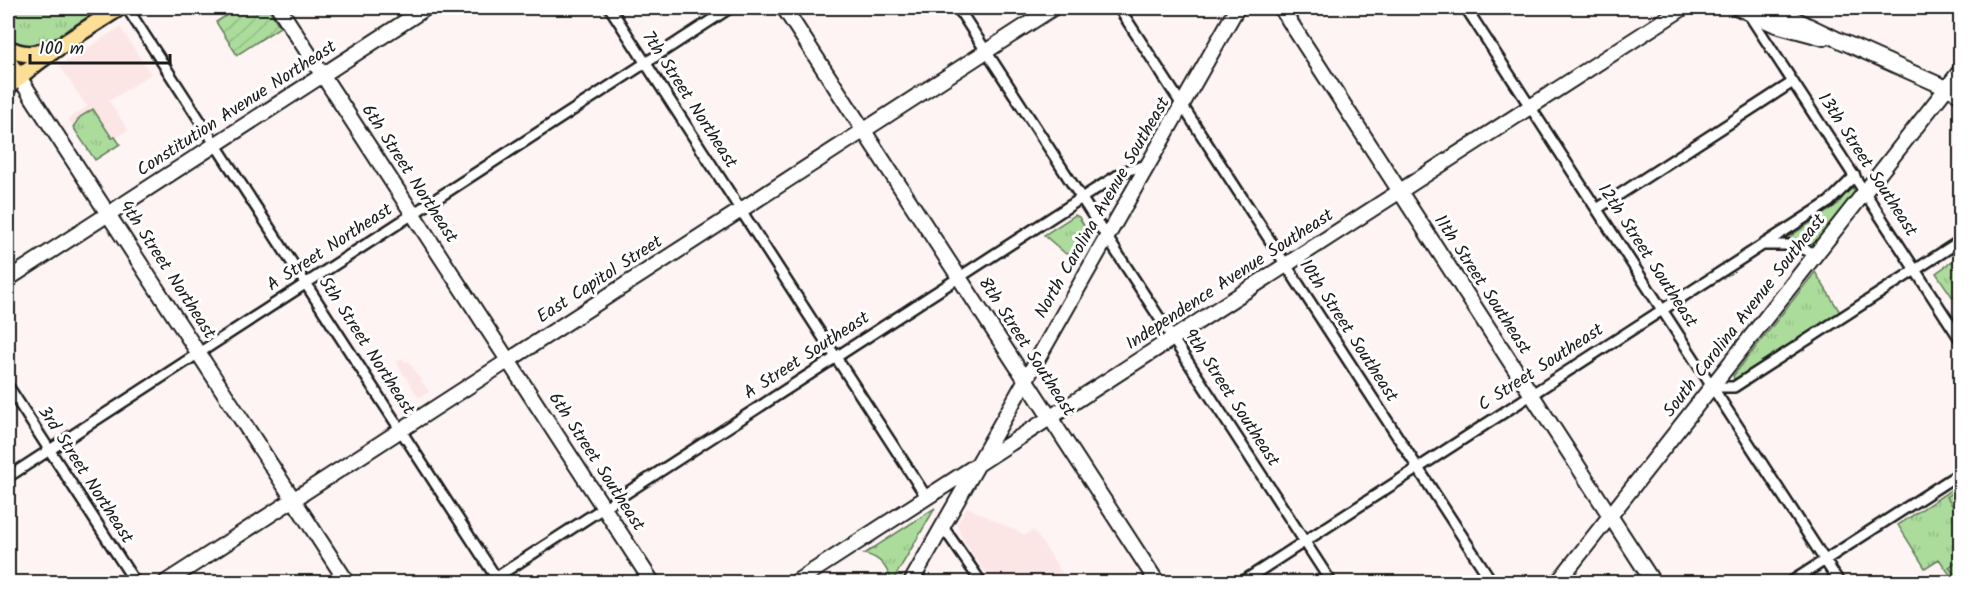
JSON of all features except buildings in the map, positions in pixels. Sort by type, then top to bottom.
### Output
[{"type":"main road","points":[[13,82],[68,41],[119,8]]},
{"type":"main road","name":"6th Street Northeast","points":[[279,8],[509,360]]},
{"type":"main road","name":"Constitution Avenue Northeast","points":[[8,279],[426,8]]},
{"type":"main road","name":"8th Street Southeast","points":[[783,8],[1157,582]]},
{"type":"main road","name":"East Capitol Street","points":[[166,582],[1053,8]]},
{"type":"main road","name":"North Carolina Avenue Southeast","points":[[911,582],[1237,8]]},
{"type":"main road","name":"11th Street Southeast","points":[[1281,8],[1653,582]]},
{"type":"main road","name":"Independence Avenue Southeast","points":[[796,582],[1683,8]]},
{"type":"main road","points":[[1772,8],[1960,94]]},
{"type":"main road","points":[[1745,9],[1776,25],[1809,35],[1841,41]]},
{"type":"main road","points":[[8,48],[22,54],[34,54],[68,41]]},
{"type":"main road","name":"4th Street Northeast","points":[[8,61],[13,82],[107,214],[347,582]]},
{"type":"main road","name":"South Carolina Avenue Southeast","points":[[1558,582],[1960,71]]},
{"type":"main road","name":"6th Street Southeast","points":[[509,360],[652,582]]},
{"type":"street","name":"5th Street Northeast","points":[[127,8],[306,283],[495,581]]},
{"type":"street","name":"7th Street Northeast","points":[[610,8],[927,498]]},
{"type":"street","name":"A Street Northeast","points":[[8,477],[730,8]]},
{"type":"street","name":"9th Street Southeast","points":[[958,8],[1331,582]]},
{"type":"street","name":"10th Street Southeast","points":[[1119,8],[1492,582]]},
{"type":"street","name":"12th Street Southeast","points":[[1466,8],[1839,582]]},
{"type":"street","name":"13th Street Southeast","points":[[1745,9],[1960,339]]},
{"type":"street","points":[[1597,209],[1793,82]]},
{"type":"street","name":"A Street Southeast","points":[[495,581],[604,507],[1081,198],[1125,171],[1147,165]]},
{"type":"street","name":"C Street Southeast","points":[[1242,582],[1828,202],[1855,176]]},
{"type":"street","points":[[1713,387],[1734,387],[1960,241]]},
{"type":"street","points":[[1761,246],[1793,245],[1816,254]]},
{"type":"street","name":"3rd Street Northeast","points":[[8,386],[135,582]]},
{"type":"street","points":[[1791,582],[1960,472]]},
{"type":"street","points":[[943,527],[981,582]]},
{"type":"shaded area","points":[[120,27],[151,74],[109,101],[128,130],[116,138],[120,144],[95,160],[68,119],[87,107],[60,66]]},
{"type":"shaded area","points":[[402,358],[405,362],[408,361],[429,392],[419,398],[396,362]]},
{"type":"shaded area","points":[[967,507],[1025,535],[1034,530],[1068,582],[992,582],[956,525]]},
{"type":"green space","points":[[8,8],[102,8],[44,45],[30,48],[20,47],[8,39]]},
{"type":"green space","points":[[238,8],[268,8],[280,27],[237,55],[216,22]]},
{"type":"green space","points":[[93,109],[112,138],[115,137],[120,144],[95,160],[73,127],[80,117]]},
{"type":"green space","points":[[1850,187],[1855,194],[1817,243],[1785,240],[1838,204]]},
{"type":"green space","points":[[1075,215],[1079,217],[1089,234],[1080,247],[1066,254],[1044,235]]},
{"type":"green space","points":[[1960,256],[1960,293],[1953,298],[1936,273]]},
{"type":"green space","points":[[1815,272],[1840,312],[1737,380],[1734,379],[1733,376]]},
{"type":"green space","points":[[1960,484],[1960,582],[1955,582],[1939,559],[1925,568],[1898,525]]},
{"type":"green space","points":[[1960,488],[1960,518],[1947,497]]},
{"type":"green space","points":[[935,508],[892,582],[882,564],[864,554]]},
{"type":"green space","points":[[1960,559],[1960,582],[1959,582],[1949,567]]}]
